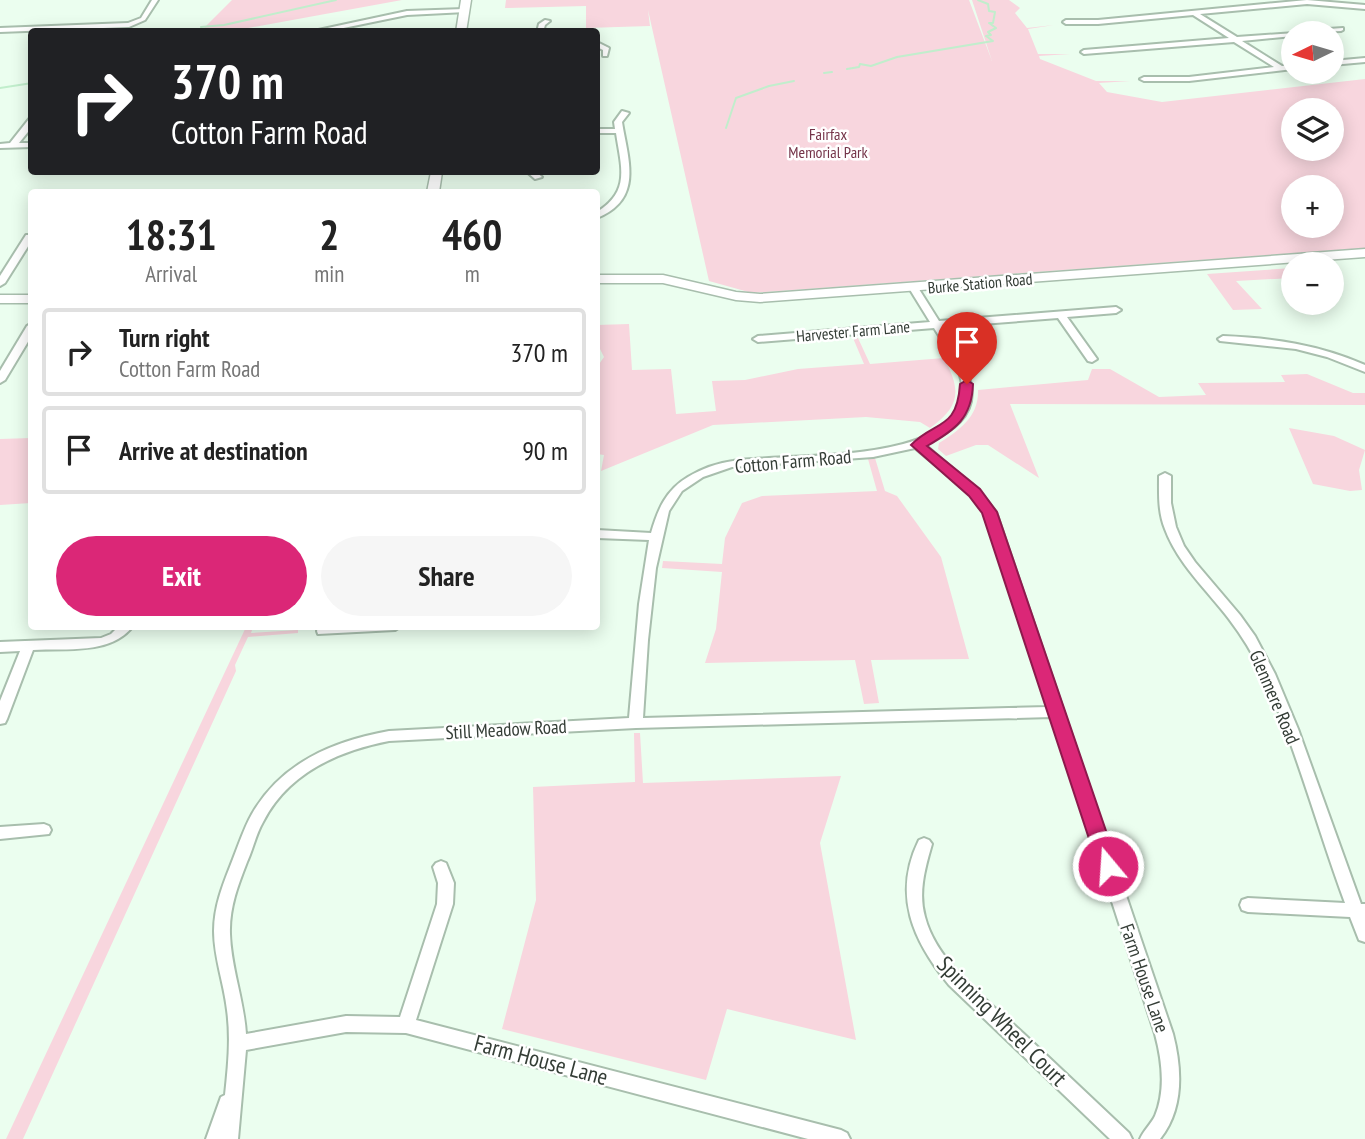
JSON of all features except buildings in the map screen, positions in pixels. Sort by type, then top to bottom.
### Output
[{"type":"street","points":[[52,28],[129,25],[143,19],[155,0]]},
{"type":"street","points":[[462,28],[466,0]]},
{"type":"street","points":[[1231,0],[1245,8]]},
{"type":"street","points":[[1066,22],[1098,22],[1315,2],[1365,7]]},
{"type":"street","points":[[332,28],[407,13],[464,11]]},
{"type":"street","points":[[1194,13],[1281,68]]},
{"type":"street","points":[[541,28],[547,21]]},
{"type":"street","points":[[0,30],[28,29]]},
{"type":"street","points":[[1084,51],[1281,35]]},
{"type":"street","points":[[600,46],[607,49],[605,55]]},
{"type":"street","points":[[1344,62],[1365,60]]},
{"type":"street","points":[[1144,79],[1189,79],[1281,69]]},
{"type":"street","points":[[600,213],[618,201],[626,186],[618,122],[625,113]]},
{"type":"street","points":[[13,145],[28,126]]},
{"type":"street","points":[[600,131],[619,131]]},
{"type":"street","points":[[0,146],[28,145]]},
{"type":"street","points":[[0,283],[28,239]]},
{"type":"street","name":"Burke Station Road","points":[[600,279],[663,279],[761,299],[1365,253]]},
{"type":"street","name":"Cotton Farm Road","points":[[636,723],[638,671],[656,537],[662,512],[672,495],[691,480],[716,469],[746,462],[872,455],[918,445],[955,421],[967,394],[963,374],[914,288]]},
{"type":"street","points":[[0,299],[28,299]]},
{"type":"street","name":"Harvester Farm Lane","points":[[758,339],[1116,310]]},
{"type":"street","points":[[1061,315],[1092,359]]},
{"type":"street","points":[[0,380],[28,333]]},
{"type":"street","points":[[1223,339],[1292,344],[1333,355],[1365,369]]},
{"type":"street","name":"Farm House Lane","points":[[918,445],[974,492],[990,512],[1057,712],[1168,1046],[1171,1073],[1168,1098],[1159,1124],[1149,1139]]},
{"type":"street","name":"Glenmere Road","points":[[1165,476],[1164,504],[1170,533],[1186,559],[1237,619],[1266,666],[1360,911],[1365,935]]},
{"type":"street","points":[[600,534],[656,537]]},
{"type":"street","points":[[0,647],[102,642],[116,637],[123,630]]},
{"type":"street","points":[[323,631],[337,630]]},
{"type":"street","points":[[0,719],[28,647]]},
{"type":"street","name":"Still Meadow Road","points":[[229,1139],[237,1044],[233,988],[222,939],[223,911],[234,873],[261,812],[282,784],[297,771],[332,751],[369,739],[636,723],[1057,712]]},
{"type":"street","points":[[0,833],[44,830]]},
{"type":"street","name":"Spinning Wheel Court","points":[[925,844],[915,871],[913,898],[920,927],[934,955],[955,980],[1123,1139]]},
{"type":"street","points":[[406,1025],[445,904],[446,883],[441,867]]},
{"type":"street","points":[[1248,905],[1360,911]]},
{"type":"street","name":"Farm House Lane","points":[[237,1044],[346,1024],[406,1025],[841,1139]]},
{"type":"street","name":"Still Meadow Road","points":[[215,1139],[234,1082]]},
{"type":"green space","points":[[232,0],[402,0],[248,28],[204,28]]},
{"type":"green space","name":"Fairfax Memorial Park","points":[[506,0],[969,0],[992,61],[972,0],[1009,0],[1020,8],[1015,13],[1027,28],[1054,25],[1028,29],[1038,54],[1070,54],[1039,56],[1040,59],[1096,81],[1130,81],[1099,83],[1107,92],[1162,102],[1321,84],[1344,84],[1344,81],[1365,79],[1365,248],[1281,252],[1281,254],[752,293],[709,281],[648,10],[650,26],[586,28],[586,6],[505,8]]},
{"type":"green space","points":[[1281,269],[1281,279],[1236,281],[1262,309],[1233,310],[1207,274]]},
{"type":"green space","points":[[629,324],[632,370],[671,369],[676,414],[716,411],[712,381],[745,380],[798,369],[864,364],[853,338],[858,338],[870,364],[944,358],[953,379],[955,397],[948,412],[930,428],[920,422],[866,417],[713,425],[601,471],[604,455],[600,454],[600,363],[604,357],[600,349],[600,325]]},
{"type":"green space","points":[[1092,369],[1110,369],[1159,397],[1206,395],[1198,383],[1285,382],[1281,375],[1307,374],[1353,393],[1365,393],[1365,405],[1010,404],[1039,478],[988,445],[976,445],[946,456],[938,449],[939,443],[972,415],[978,390],[1088,380]]},
{"type":"green space","points":[[1289,428],[1334,436],[1365,450],[1359,470],[1362,490],[1350,491],[1313,484]]},
{"type":"green space","points":[[28,438],[28,503],[0,505],[0,439]]},
{"type":"green space","points":[[875,458],[885,491],[897,496],[941,557],[969,659],[871,660],[879,703],[864,704],[855,660],[705,663],[716,629],[722,572],[662,568],[663,561],[722,564],[725,538],[742,503],[762,496],[877,491],[868,459]]},
{"type":"green space","points":[[245,630],[252,630],[251,633],[298,630],[298,633],[248,637],[235,665],[236,671],[23,1139],[6,1139]]},
{"type":"green space","points":[[634,733],[640,733],[643,783],[841,776],[820,843],[856,1040],[727,1009],[706,1080],[502,1029],[536,900],[533,787],[635,782]]},
{"type":"waterway","points":[[202,28],[336,0]]},
{"type":"waterway","points":[[847,69],[859,67],[860,64],[871,66],[897,57],[993,41],[986,36],[991,35],[988,32],[996,28],[989,23],[993,23],[995,12],[989,11],[988,4],[978,0]]},
{"type":"waterway","points":[[824,73],[832,72]]},
{"type":"waterway","points":[[726,128],[736,98],[769,86],[794,81]]},
{"type":"waterway","points":[[0,88],[28,84]]},
{"type":"route","points":[[967,384],[966,401],[955,421],[918,445],[974,492],[990,512],[1108,866]]}]
